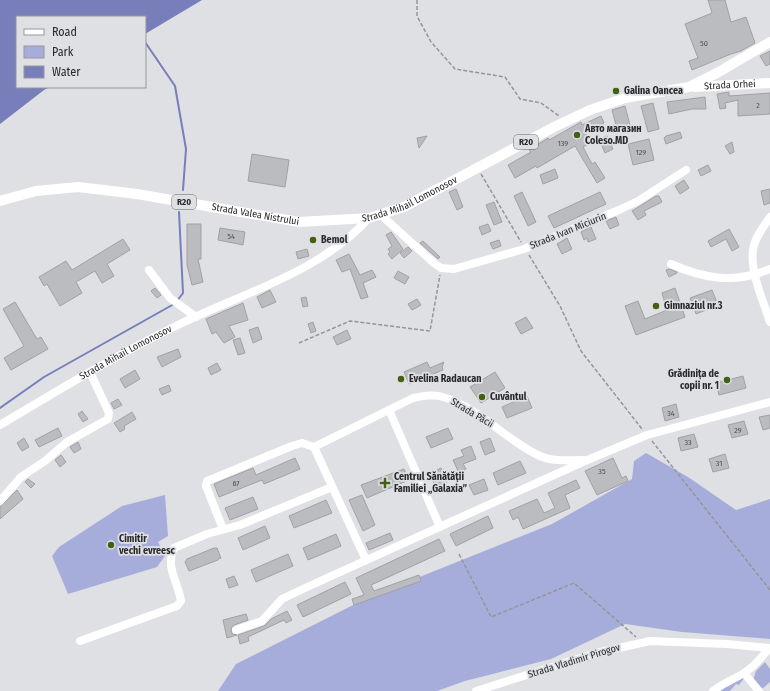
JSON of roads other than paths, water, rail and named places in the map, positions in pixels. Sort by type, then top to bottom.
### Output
[{"type":"main road","name":"Strada Mihail Lomonosov","points":[[369,218],[404,207],[566,121],[614,101],[689,87],[717,73],[770,42]]},
{"type":"main road","name":"Strada Orhei","points":[[689,87],[770,83]]},
{"type":"main road","name":"Strada Valea Nistrului","points":[[0,201],[36,191],[78,188],[137,194],[299,222],[369,218]]},
{"type":"street","name":"Strada Ivan Miciurin","points":[[381,215],[435,264],[441,268],[454,269],[524,249],[638,201],[686,170]]},
{"type":"street","points":[[770,217],[761,230],[753,249],[755,275],[770,322]]},
{"type":"street","name":"Strada Mihail Lomonosov","points":[[0,425],[137,346],[196,317],[303,269],[345,242],[369,218]]},
{"type":"street","points":[[671,264],[693,274],[722,279],[755,275],[770,269]]},
{"type":"street","points":[[149,270],[170,298],[196,317]]},
{"type":"street","points":[[0,501],[21,477],[45,461],[67,442],[108,419],[109,413],[90,372]]},
{"type":"street","name":"Strada Păcii","points":[[314,447],[413,398],[430,396],[444,397],[466,408],[542,457],[557,460],[585,460]]},
{"type":"street","name":"Strada Păcii","points":[[236,630],[262,621],[282,599],[585,460],[647,435],[770,402]]},
{"type":"street","points":[[389,410],[440,526]]},
{"type":"street","points":[[223,529],[206,486],[207,481],[302,443],[314,447],[366,560]]},
{"type":"street","points":[[80,641],[177,606],[181,601],[180,591],[171,569],[169,558],[174,548],[223,529],[240,526],[332,487]]},
{"type":"street","name":"Strada Vladimir Pirogov","points":[[476,691],[596,652],[650,641],[770,648]]},
{"type":"street","points":[[713,691],[726,681],[744,673],[758,662],[770,648]]},
{"type":"street","points":[[744,673],[759,691]]},
{"type":"water","points":[[0,0],[202,0],[146,33],[146,16],[16,16],[16,88],[48,88],[0,124]]},
{"type":"waterway","points":[[146,43],[175,86],[186,149],[183,190]]},
{"type":"waterway","points":[[177,301],[183,293],[179,212]]},
{"type":"waterway","points":[[0,408],[44,377],[174,304]]},
{"type":"place","name":"Galina Oancea","points":[[616,91]]},
{"type":"place","name":"Авто магазин Coleso.MD","points":[[577,135]]},
{"type":"place","name":"Bemol","points":[[313,240]]},
{"type":"place","name":"Gimnaziul nr.3","points":[[656,306]]},
{"type":"place","name":"Evelina Radaucan","points":[[401,379]]},
{"type":"place","name":"Grădinița de copii nr. 1","points":[[727,380]]},
{"type":"place","name":"Cuvântul","points":[[482,397]]},
{"type":"place","name":"Centrul Sănătății Familiei „Galaxia”","points":[[385,483]]},
{"type":"place","name":"Cimitir vechi evreesc","points":[[111,545]]}]
